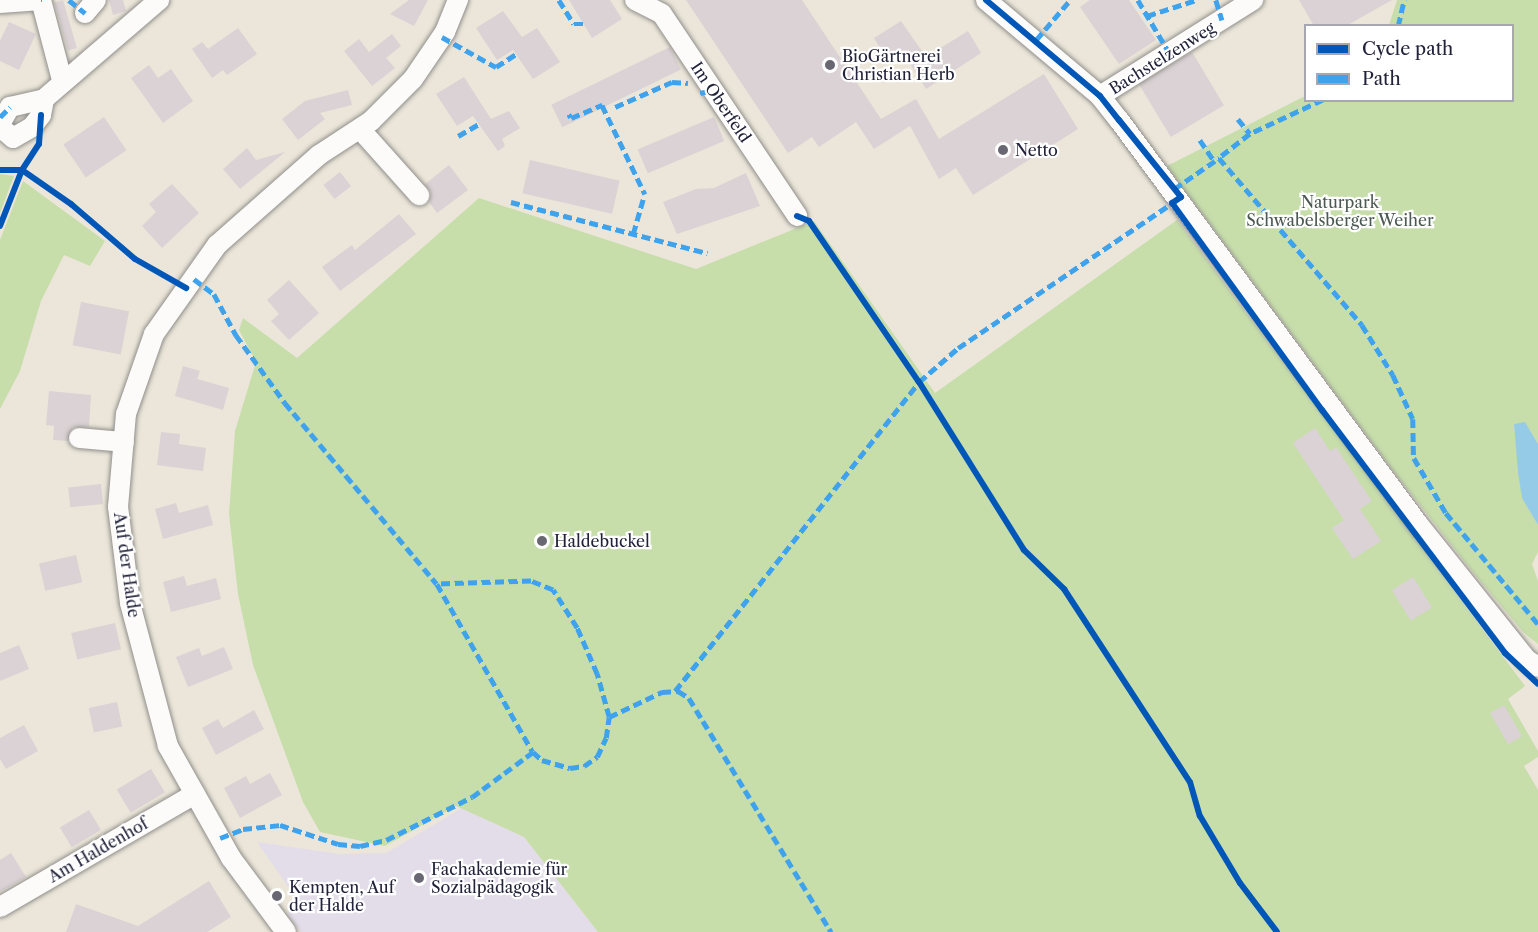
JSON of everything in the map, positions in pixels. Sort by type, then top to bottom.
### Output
[{"type":"street","points":[[0,3],[41,0],[62,80]]},
{"type":"street","points":[[44,99],[41,116],[32,127],[13,138],[0,125],[10,107],[44,99],[62,80],[159,0]]},
{"type":"street","name":"Auf der Halde","points":[[286,932],[231,858],[168,746],[130,603],[118,507],[126,414],[154,334],[217,245],[319,155],[360,129],[413,79],[445,32],[458,0]]},
{"type":"street","name":"Im Oberfeld","points":[[635,0],[662,14],[797,216]]},
{"type":"street","points":[[986,0],[1100,96],[1180,197],[1418,524],[1526,658],[1538,668]]},
{"type":"street","name":"Bachstelzenweg","points":[[1100,96],[1253,0]]},
{"type":"street","points":[[360,129],[419,195]]},
{"type":"street","points":[[79,438],[124,442]]},
{"type":"street","name":"Am Haldenhof","points":[[0,907],[195,794]]},
{"type":"shaded area","name":"Fachakademie für Sozialpädagogik","points":[[462,808],[524,837],[598,932],[301,932],[287,914],[299,902],[257,842],[340,854],[386,853]]},
{"type":"green space","name":"Naturpark Schwabelsberger Weiher","points":[[1397,0],[1538,0],[1538,444],[1525,423],[1514,424],[1522,497],[1538,525],[1538,552],[1532,564],[1538,581],[1538,644],[1524,633],[1472,571],[1391,468],[1167,166],[1304,97],[1304,102],[1514,102],[1514,24],[1389,24]]},
{"type":"green space","points":[[0,174],[14,176],[0,213]]},
{"type":"green space","points":[[23,181],[105,241],[90,266],[64,255],[41,301],[20,371],[0,409],[0,240]]},
{"type":"green space","points":[[479,198],[696,269],[814,221],[935,393],[1177,220],[1525,686],[1508,699],[1538,751],[1538,757],[1524,766],[1538,790],[1538,932],[598,932],[524,837],[456,806],[385,846],[320,832],[303,802],[253,665],[238,594],[229,514],[235,431],[256,362],[239,330],[243,318],[297,358]]},
{"type":"water","points":[[1525,422],[1538,444],[1538,525],[1522,498],[1518,472],[1514,424]]},
{"type":"building","points":[[63,0],[77,48],[68,51],[54,2]]},
{"type":"building","points":[[109,0],[123,0],[126,11],[113,15]]},
{"type":"building","points":[[409,0],[428,0],[414,26],[390,14]]},
{"type":"building","points":[[569,0],[610,0],[622,19],[592,38]]},
{"type":"building","points":[[686,0],[802,0],[881,119],[916,99],[939,139],[1044,74],[1078,129],[973,195],[956,168],[939,179],[910,126],[874,149],[856,122],[819,147],[812,137],[788,153]]},
{"type":"building","points":[[1090,0],[1129,0],[1156,40],[1119,64],[1080,7]]},
{"type":"building","points":[[1299,0],[1392,0],[1350,24],[1313,24]]},
{"type":"building","points":[[503,11],[522,37],[537,28],[560,62],[533,79],[513,50],[497,60],[476,28]]},
{"type":"building","points":[[901,21],[926,57],[968,31],[981,53],[926,89],[902,51],[887,60],[874,38]]},
{"type":"building","points":[[9,22],[36,34],[19,70],[0,61],[0,41]]},
{"type":"building","points":[[238,28],[257,54],[227,75],[223,70],[212,78],[192,49],[202,42],[208,49]]},
{"type":"building","points":[[392,34],[401,46],[386,58],[395,68],[372,86],[344,51],[359,39],[369,52]]},
{"type":"building","points":[[670,47],[681,69],[562,127],[551,105]]},
{"type":"building","points":[[1192,52],[1224,105],[1171,137],[1139,84]]},
{"type":"building","points":[[149,65],[158,78],[171,69],[193,101],[163,123],[131,78]]},
{"type":"building","points":[[464,77],[491,119],[509,111],[520,128],[502,139],[505,146],[498,151],[473,116],[457,126],[436,94]]},
{"type":"building","points":[[348,90],[352,105],[320,113],[325,119],[298,140],[282,119],[305,101]]},
{"type":"building","points":[[104,117],[126,150],[86,178],[63,144]]},
{"type":"building","points":[[714,117],[724,141],[648,173],[638,149]]},
{"type":"building","points":[[247,148],[256,160],[285,152],[240,189],[223,169]]},
{"type":"building","points":[[530,160],[620,181],[612,214],[522,193]]},
{"type":"building","points":[[449,165],[468,190],[437,213],[429,202],[431,193],[425,184]]},
{"type":"building","points":[[340,172],[351,186],[335,199],[323,185]]},
{"type":"building","points":[[746,173],[760,206],[677,234],[663,202],[696,189],[714,188]]},
{"type":"building","points":[[172,184],[199,213],[162,248],[142,226],[156,212],[149,204]]},
{"type":"building","points":[[399,214],[416,234],[340,291],[322,267],[352,245],[355,250]]},
{"type":"building","points":[[289,280],[319,313],[289,340],[271,321],[279,314],[267,300]]},
{"type":"building","points":[[81,302],[129,311],[121,355],[73,345]]},
{"type":"building","points":[[183,366],[200,371],[197,379],[229,388],[223,410],[175,396]]},
{"type":"building","points":[[49,391],[91,395],[89,427],[73,427],[68,441],[53,440],[54,426],[46,425]]},
{"type":"building","points":[[1315,428],[1330,451],[1336,447],[1372,501],[1360,509],[1381,541],[1353,559],[1332,528],[1344,520],[1293,443]]},
{"type":"building","points":[[161,432],[180,434],[179,444],[206,448],[203,471],[157,465]]},
{"type":"building","points":[[101,484],[103,504],[70,507],[68,487]]},
{"type":"building","points":[[176,503],[179,513],[208,505],[213,525],[163,539],[155,509]]},
{"type":"building","points":[[76,555],[82,582],[45,591],[39,564]]},
{"type":"building","points":[[184,576],[187,586],[216,578],[221,599],[171,612],[163,582]]},
{"type":"building","points":[[1413,577],[1432,608],[1411,621],[1392,590]]},
{"type":"building","points":[[115,623],[121,649],[77,659],[71,633]]},
{"type":"building","points":[[19,645],[29,669],[0,681],[0,653]]},
{"type":"building","points":[[224,647],[233,669],[188,687],[176,657],[199,648],[202,656]]},
{"type":"building","points":[[117,702],[122,726],[94,732],[89,708]]},
{"type":"building","points":[[1504,705],[1522,736],[1508,744],[1490,713]]},
{"type":"building","points":[[254,710],[264,729],[216,755],[202,728],[218,719],[223,728]]},
{"type":"building","points":[[24,725],[38,751],[6,769],[0,759],[0,738]]},
{"type":"building","points":[[151,769],[165,792],[131,813],[117,790]]},
{"type":"building","points":[[270,773],[282,795],[240,818],[224,788],[246,776],[250,784]]},
{"type":"building","points":[[89,810],[101,830],[72,847],[60,828]]},
{"type":"building","points":[[11,853],[26,877],[0,892],[0,860]]},
{"type":"building","points":[[209,881],[231,917],[207,932],[66,932],[76,904],[138,926]]},
{"type":"marked path","points":[[69,0],[85,13]]},
{"type":"marked path","points":[[559,0],[574,24],[584,24]]},
{"type":"marked path","points":[[1036,40],[1070,0]]},
{"type":"marked path","points":[[1138,0],[1170,54]]},
{"type":"marked path","points":[[1147,16],[1196,0]]},
{"type":"marked path","points":[[1216,0],[1222,20]]},
{"type":"marked path","points":[[1398,24],[1404,0]]},
{"type":"marked path","points":[[442,37],[496,67],[516,54]]},
{"type":"marked path","points":[[615,107],[672,82],[688,83]]},
{"type":"marked path","points":[[700,93],[713,90]]},
{"type":"marked path","points":[[1319,102],[1250,134],[1219,158],[1362,325],[1393,375],[1413,419],[1414,458],[1446,513],[1538,624]]},
{"type":"marked path","points":[[569,114],[571,118],[602,105],[645,194]]},
{"type":"marked path","points":[[0,117],[10,107]]},
{"type":"marked path","points":[[1238,119],[1250,134]]},
{"type":"marked path","points":[[458,136],[479,124]]},
{"type":"marked path","points":[[1200,140],[1214,161]]},
{"type":"marked path","points":[[1174,189],[1219,158]]},
{"type":"marked path","points":[[633,234],[643,199]]},
{"type":"marked path","points":[[511,202],[707,253]]},
{"type":"marked path","points":[[675,691],[919,382],[958,348],[1172,203]]},
{"type":"marked path","points":[[194,279],[214,294],[236,335],[285,403],[437,584],[533,752],[542,760],[570,768],[584,766],[597,757],[606,738],[609,717],[597,674],[577,628],[553,590],[531,581],[437,584]]},
{"type":"marked path","points":[[609,717],[662,692],[678,691],[689,698],[831,932]]},
{"type":"marked path","points":[[220,838],[243,829],[280,825],[338,844],[360,846],[386,840],[472,797],[533,752]]},
{"type":"cycle path","points":[[986,0],[1100,96],[1181,197],[1172,203],[1322,410],[1505,653],[1538,684]]},
{"type":"cycle path","points":[[0,226],[22,170],[39,144],[41,115]]},
{"type":"cycle path","points":[[0,170],[22,170],[71,204],[135,259],[186,288]]},
{"type":"cycle path","points":[[797,216],[809,221],[919,382],[1024,550],[1064,589],[1190,782],[1200,816],[1240,883],[1277,932]]},
{"type":"place","name":"BioGärtnerei Christian Herb","points":[[830,65]]},
{"type":"place","name":"Netto","points":[[1003,150]]},
{"type":"place","name":"Haldebuckel","points":[[542,541]]},
{"type":"place","name":"Fachakademie für Sozialpädagogik","points":[[419,878]]},
{"type":"place","name":"Kempten, Auf der Halde","points":[[277,896]]}]
